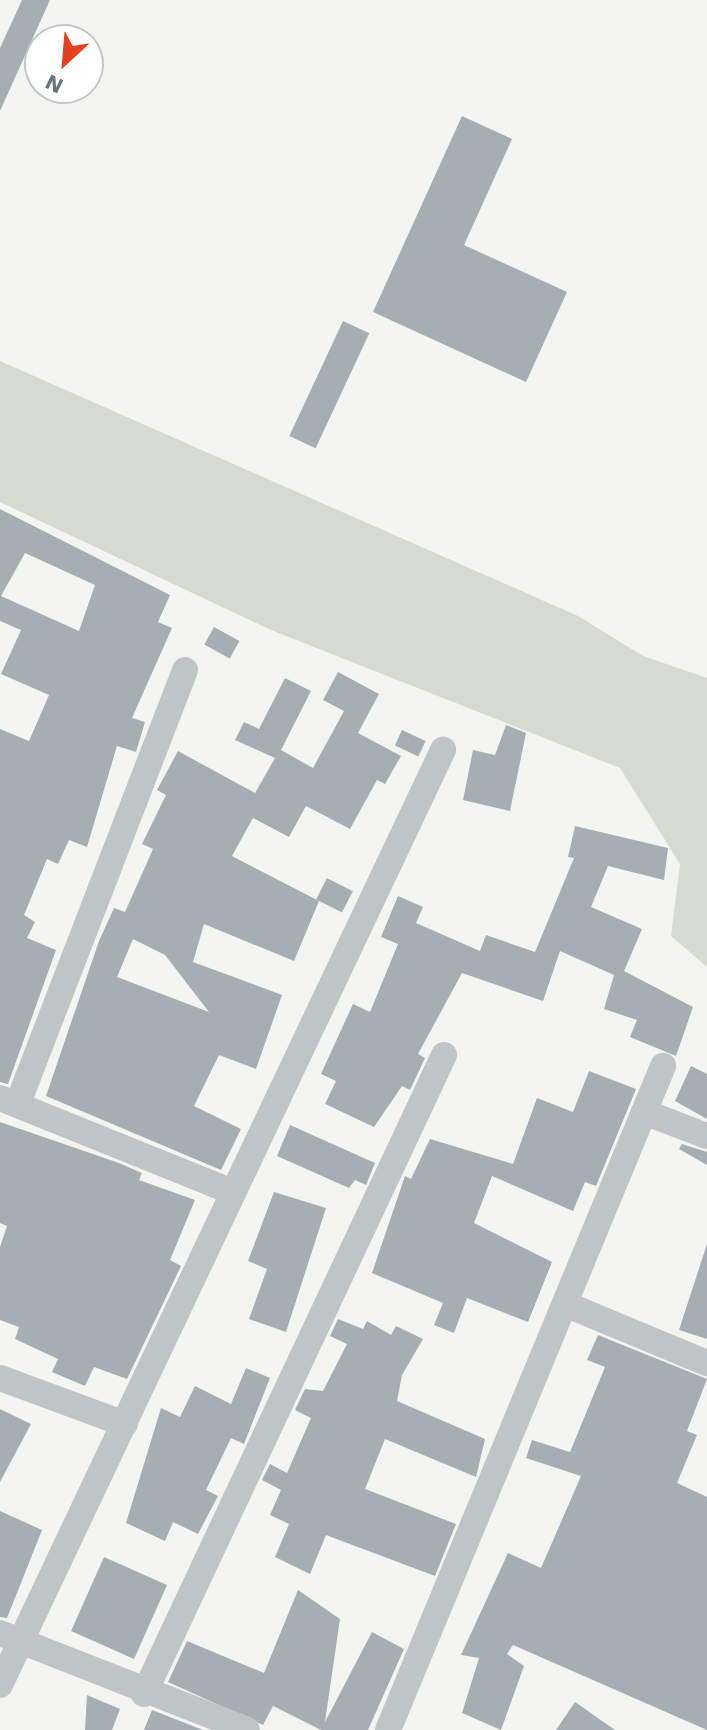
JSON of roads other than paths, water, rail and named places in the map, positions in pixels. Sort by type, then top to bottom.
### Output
[{"type":"street","points":[[185,670],[9,1100],[233,1192]]},
{"type":"street","points":[[0,1685],[11,1636],[125,1424],[443,750]]},
{"type":"street","points":[[144,1694],[444,1055]]},
{"type":"street","points":[[388,1730],[663,1066]]},
{"type":"street","points":[[644,1112],[707,1136]]},
{"type":"street","points":[[565,1304],[707,1363]]},
{"type":"street","points":[[0,1378],[125,1424]]},
{"type":"street","points":[[11,1636],[144,1694],[247,1730]]}]
